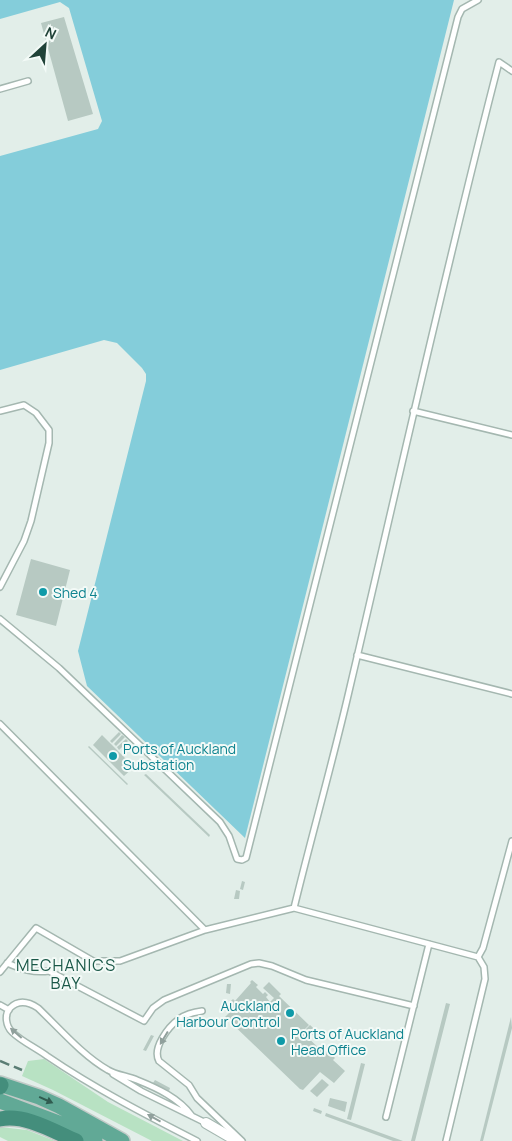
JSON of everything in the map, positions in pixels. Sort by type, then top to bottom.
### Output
[{"type":"highway","points":[[0,1119],[17,1118],[76,1141]]},
{"type":"main road","points":[[0,1085],[39,1097],[59,1106],[122,1141]]},
{"type":"main road","points":[[0,1101],[64,1125],[95,1141]]},
{"type":"street","points":[[206,1123],[237,1141]]},
{"type":"lane","points":[[0,619],[59,668],[220,822],[229,836],[237,859],[242,860],[246,858],[458,18],[462,9],[478,0]]},
{"type":"lane","points":[[294,908],[358,655],[413,411],[499,62],[512,71]]},
{"type":"lane","points":[[0,89],[28,81]]},
{"type":"lane","points":[[0,411],[24,405],[36,413],[49,430],[48,443],[31,522],[24,541],[0,588]]},
{"type":"lane","points":[[413,411],[512,435]]},
{"type":"lane","points":[[358,655],[512,694]]},
{"type":"lane","points":[[0,724],[206,930]]},
{"type":"lane","points":[[478,957],[483,948],[512,841]]},
{"type":"lane","points":[[0,972],[36,928],[93,961],[120,961],[206,930],[294,908],[478,957],[484,967],[485,979],[446,1141]]},
{"type":"lane","points":[[386,1117],[429,944]]},
{"type":"lane","points":[[7,963],[38,972],[49,971],[144,1021],[153,1008],[164,1000],[251,964],[259,963],[272,966],[306,980],[414,1006]]},
{"type":"lane","points":[[197,1141],[78,1075],[11,1032],[6,1018],[9,1010],[18,1003],[24,1002],[38,1008],[94,1060],[109,1071],[137,1080],[171,1097],[182,1104],[192,1116],[206,1123]]},
{"type":"lane","points":[[0,1005],[9,1010]]},
{"type":"lane","points":[[202,1011],[188,1014],[178,1020],[164,1037],[156,1051],[156,1056],[159,1061],[189,1085],[197,1098],[242,1141]]},
{"type":"green space","points":[[44,1059],[108,1102],[183,1141],[152,1141],[22,1076],[28,1061]]},
{"type":"green space","points":[[0,1127],[27,1130],[55,1141],[8,1141],[0,1137]]},
{"type":"water","points":[[0,0],[454,0],[245,838],[87,686],[78,651],[146,381],[146,374],[117,343],[104,340],[0,370],[0,156],[98,129],[102,121],[69,8],[60,2],[0,19]]},
{"type":"building","points":[[64,17],[93,114],[68,121],[41,23]]},
{"type":"building","name":"Shed 4","points":[[31,559],[70,570],[56,626],[16,615]]},
{"type":"building","points":[[119,732],[121,734],[112,743],[110,741]]},
{"type":"building","name":"Ports of Auckland Substation","points":[[102,735],[134,767],[124,776],[93,745]]},
{"type":"building","points":[[122,735],[125,737],[116,746],[114,744]]},
{"type":"building","points":[[126,739],[128,741],[119,750],[117,747]]},
{"type":"building","points":[[88,747],[128,784],[127,785]]},
{"type":"building","points":[[146,774],[210,835],[209,837],[144,775]]},
{"type":"building","points":[[242,881],[245,882],[243,890],[240,889]]},
{"type":"building","points":[[236,890],[240,891],[239,899],[234,899]]},
{"type":"building","name":"Ports of Auckland Head Office","points":[[252,980],[258,985],[256,987],[263,994],[265,992],[268,995],[266,997],[270,1002],[274,998],[263,988],[269,982],[281,994],[279,996],[309,1025],[302,1032],[324,1053],[327,1050],[335,1058],[333,1060],[345,1071],[334,1083],[320,1072],[303,1090],[300,1089],[225,1017],[229,1013],[226,1010],[232,1003],[231,1001],[233,999],[235,1001]]},
{"type":"building","points":[[227,984],[231,984],[230,994],[226,993]]},
{"type":"building","points":[[446,1003],[450,1004],[415,1141],[411,1141]]},
{"type":"building","points":[[511,1017],[512,1028],[483,1141],[480,1141]]},
{"type":"building","points":[[310,1025],[322,1036],[318,1040],[306,1029]]},
{"type":"building","points":[[151,1035],[154,1036],[146,1051],[143,1050]]},
{"type":"building","points":[[361,1063],[365,1064],[351,1120],[347,1119]]},
{"type":"building","points":[[322,1079],[329,1085],[317,1097],[310,1091]]},
{"type":"building","points":[[155,1080],[170,1088],[169,1091],[153,1083]]},
{"type":"building","points":[[330,1098],[347,1102],[345,1112],[328,1106]]},
{"type":"building","points":[[314,1108],[322,1111],[321,1114],[313,1111]]},
{"type":"building","points":[[326,1113],[403,1141],[393,1141],[325,1116]]},
{"type":"railway","points":[[0,1061],[22,1070]]},
{"type":"place","name":"Shed 4","points":[[43,592]]},
{"type":"place","name":"Ports of Auckland Substation","points":[[113,756]]},
{"type":"place","name":"Auckland Harbour Control","points":[[290,1013]]},
{"type":"place","name":"Ports of Auckland Head Office","points":[[281,1041]]},
{"type":"district","name":"MECHANICS BAY","points":[[66,974]]}]
